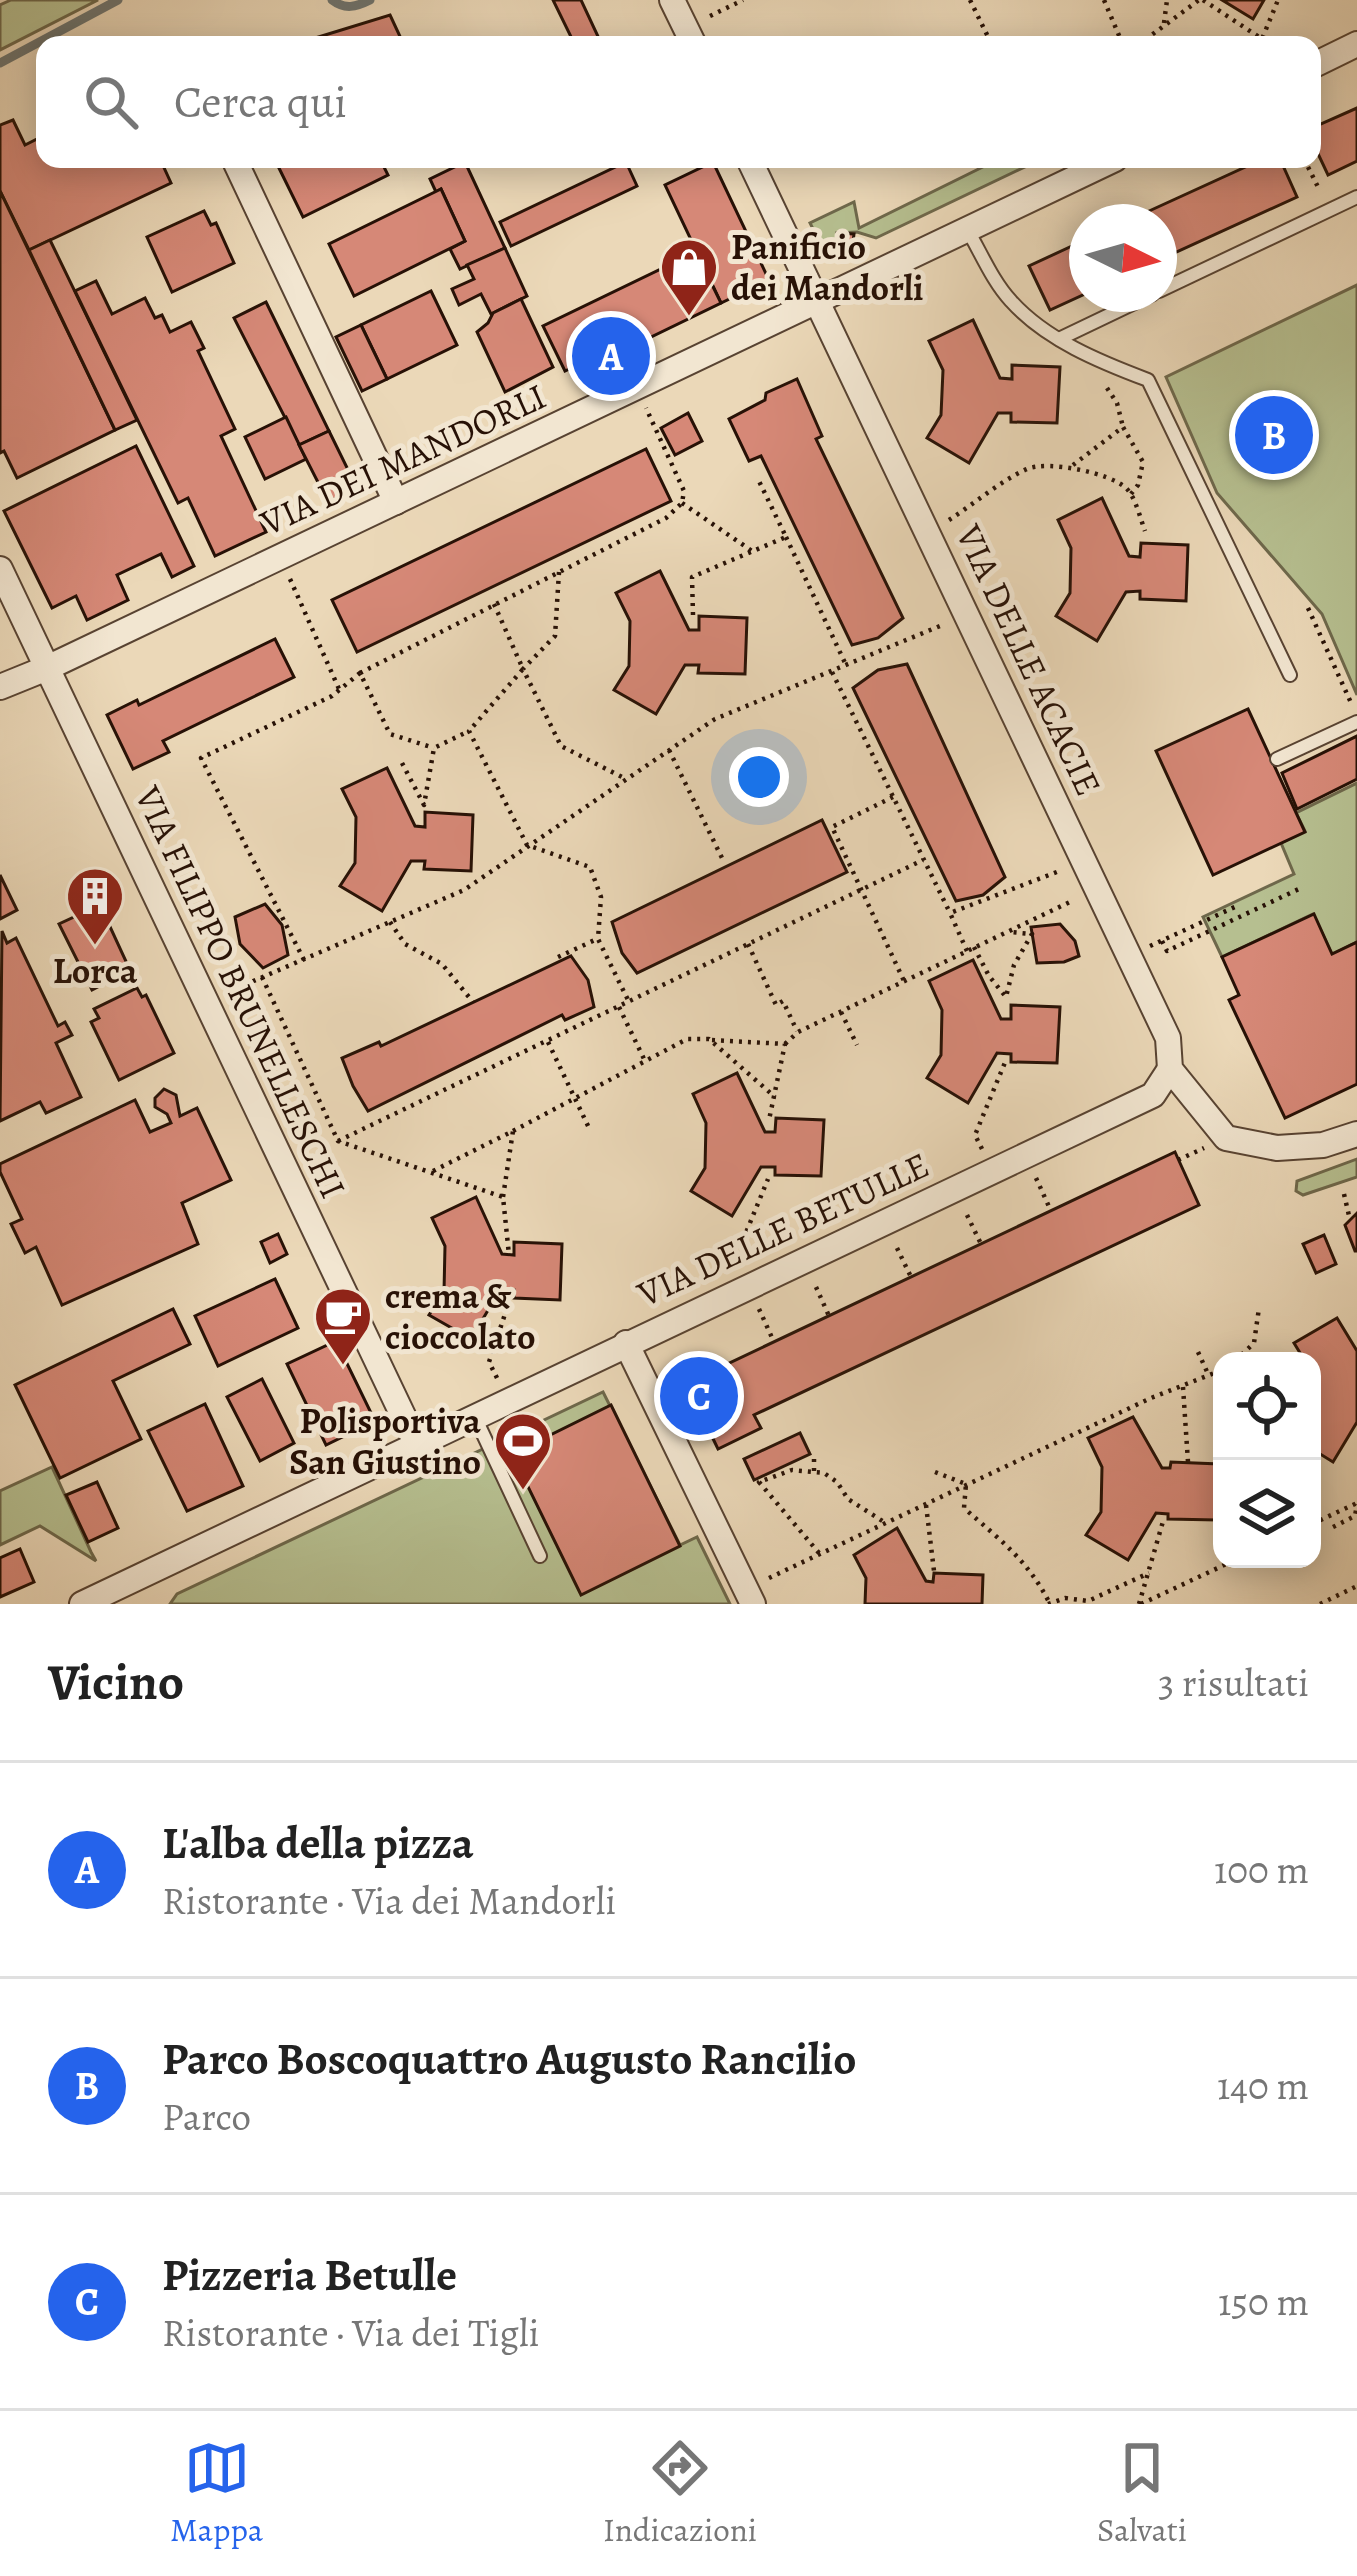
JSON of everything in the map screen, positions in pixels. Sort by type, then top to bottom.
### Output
[{"type":"street","points":[[672,0],[690,36]]},
{"type":"street","points":[[1321,62],[1357,44]]},
{"type":"street","points":[[238,168],[396,502]]},
{"type":"street","name":"VIA DELLE ACACIE","points":[[753,168],[1168,1038],[1170,1069],[1226,1138],[1277,1148],[1324,1145],[1357,1134]]},
{"type":"street","name":"VIA DEI MANDORLI","points":[[0,687],[1096,168]]},
{"type":"street","name":"VIA FILIPPO BRUNELLESCHI","points":[[0,569],[417,1445]]},
{"type":"street","name":"VIA DELLE BETULLE","points":[[82,1604],[121,1596],[626,1343],[1153,1095],[1170,1069]]},
{"type":"street","points":[[626,1343],[750,1596]]},
{"type":"lane","points":[[1177,283],[1357,197]]},
{"type":"lane","points":[[967,230],[1009,299],[1034,323],[1148,380],[1290,675]]},
{"type":"lane","points":[[1059,339],[1116,312]]},
{"type":"lane","points":[[1277,759],[1357,719]]},
{"type":"lane","points":[[476,1417],[540,1556]]},
{"type":"path","points":[[706,17],[742,0]]},
{"type":"path","points":[[970,0],[988,36]]},
{"type":"path","points":[[1104,0],[1119,36]]},
{"type":"path","points":[[1164,23],[1167,0]]},
{"type":"path","points":[[1149,36],[1201,0],[1253,36]]},
{"type":"path","points":[[1264,36],[1278,0]]},
{"type":"path","points":[[1309,168],[1330,210]]},
{"type":"path","points":[[1106,363],[1106,388],[1143,462],[1131,494]]},
{"type":"path","points":[[304,960],[201,758],[666,518],[682,503],[684,491],[637,387]]},
{"type":"path","points":[[1071,467],[1123,427]]},
{"type":"path","points":[[929,533],[1026,469],[1043,464],[1071,467],[1123,484],[1145,531]]},
{"type":"path","points":[[758,478],[846,665]]},
{"type":"path","points":[[682,503],[752,551]]},
{"type":"path","points":[[693,615],[692,578],[786,537]]},
{"type":"path","points":[[281,557],[340,690]]},
{"type":"path","points":[[360,674],[390,734],[434,748],[470,731],[555,636],[560,572]]},
{"type":"path","points":[[494,604],[561,746],[626,779]]},
{"type":"path","points":[[1308,608],[1357,719]]},
{"type":"path","points":[[206,1002],[464,890],[716,719],[968,615]]},
{"type":"path","points":[[832,672],[950,913],[1006,997],[1014,965],[1033,934],[1007,932]]},
{"type":"path","points":[[470,731],[527,845],[590,867],[601,897],[598,939],[629,1002]]},
{"type":"path","points":[[402,763],[424,805],[434,748]]},
{"type":"path","points":[[669,750],[724,862]]},
{"type":"path","points":[[893,797],[832,827],[904,981]]},
{"type":"path","points":[[338,1141],[923,860]]},
{"type":"path","points":[[950,913],[1084,861]]},
{"type":"path","points":[[1162,940],[1167,951],[1301,888]]},
{"type":"path","points":[[769,1120],[784,1044],[798,1032],[1097,889]]},
{"type":"path","points":[[1129,956],[1237,906]]},
{"type":"path","points":[[390,922],[405,944],[442,964],[473,1002]]},
{"type":"path","points":[[558,957],[598,939]]},
{"type":"path","points":[[748,944],[776,1005],[783,1001],[798,1032]]},
{"type":"path","points":[[262,977],[338,1141],[503,1197]]},
{"type":"path","points":[[619,1007],[645,1061]]},
{"type":"path","points":[[842,1012],[857,1045]]},
{"type":"path","points":[[432,1172],[687,1039],[784,1044]]},
{"type":"path","points":[[710,1040],[775,1097]]},
{"type":"path","points":[[548,1042],[590,1130]]},
{"type":"path","points":[[992,1171],[975,1135],[1006,1060]]},
{"type":"path","points":[[509,1255],[503,1197],[513,1131]]},
{"type":"path","points":[[1178,1160],[1203,1148]]},
{"type":"path","points":[[748,1286],[746,1235],[769,1179]]},
{"type":"path","points":[[1042,1190],[1051,1211]]},
{"type":"path","points":[[1344,1194],[1350,1220]]},
{"type":"path","points":[[972,1224],[981,1244]]},
{"type":"path","points":[[902,1257],[911,1277]]},
{"type":"path","points":[[820,1295],[829,1316]]},
{"type":"path","points":[[507,1402],[489,1362],[508,1305]]},
{"type":"path","points":[[1244,1352],[1253,1343],[1259,1308]]},
{"type":"path","points":[[764,1321],[774,1342]]},
{"type":"path","points":[[1198,1352],[1208,1376]]},
{"type":"path","points":[[750,1596],[819,1553],[1150,1398],[1213,1374]]},
{"type":"path","points":[[1183,1387],[1188,1462]]},
{"type":"path","points":[[684,1394],[690,1405]]},
{"type":"path","points":[[814,1454],[814,1471]]},
{"type":"path","points":[[819,1553],[759,1482],[792,1470],[824,1473],[848,1499],[884,1522]]},
{"type":"path","points":[[934,1472],[966,1484]]},
{"type":"path","points":[[966,1484],[964,1508],[1022,1559],[1049,1604],[1065,1598],[1088,1601],[1149,1573]]},
{"type":"path","points":[[1321,1520],[1357,1503]]},
{"type":"path","points":[[1333,1527],[1354,1516],[1357,1503]]},
{"type":"path","points":[[926,1504],[934,1571]]},
{"type":"path","points":[[1140,1604],[1164,1518]]},
{"type":"path","points":[[1140,1604],[1218,1568]]},
{"type":"path","points":[[1320,1604],[1357,1586]]},
{"type":"green space","points":[[11,0],[98,0],[0,50],[0,5]]},
{"type":"green space","points":[[981,168],[1023,168],[876,238],[838,233],[836,249],[821,245],[810,223],[854,202],[859,228]]},
{"type":"green space","points":[[1357,285],[1357,695],[1322,614],[1217,493],[1166,377]]},
{"type":"green space","points":[[1357,783],[1357,942],[1332,954],[1313,914],[1222,957],[1203,917],[1294,874],[1281,843],[1305,831],[1296,813]]},
{"type":"green space","points":[[1357,1159],[1357,1177],[1303,1195],[1296,1191],[1297,1181]]},
{"type":"green space","name":"Polisportiva San Giustino","points":[[603,1392],[680,1545],[697,1537],[730,1604],[170,1604],[177,1594]]},
{"type":"green space","points":[[52,1467],[96,1561],[40,1526],[0,1545],[0,1491]]},
{"type":"building","points":[[553,0],[581,0],[598,36],[571,36]]},
{"type":"building","points":[[1222,0],[1264,0],[1253,19]]},
{"type":"building","points":[[390,15],[400,36],[322,36]]},
{"type":"building","points":[[1357,108],[1357,161],[1328,175],[1321,160],[1321,124]]},
{"type":"building","points":[[13,120],[25,145],[36,140],[36,168],[164,168],[171,183],[29,250],[0,191],[0,125]]},
{"type":"building","points":[[279,168],[384,168],[388,175],[303,217]]},
{"type":"building","points":[[453,168],[468,168],[505,248],[460,269],[450,249],[465,241],[441,189],[436,192],[430,179]]},
{"type":"building","points":[[613,168],[629,168],[637,186],[511,246],[500,222]]},
{"type":"building","points":[[700,168],[716,168],[769,280],[721,303],[665,185]]},
{"type":"building","points":[[1243,168],[1284,168],[1297,197],[1177,252],[1177,204],[1164,204]]},
{"type":"building","points":[[441,189],[465,241],[354,296],[329,244]]},
{"type":"building","points":[[0,191],[115,430],[17,478],[4,451],[0,453]]},
{"type":"building","points":[[204,211],[211,225],[216,223],[234,263],[172,292],[147,237]]},
{"type":"building","points":[[837,233],[854,234],[852,250],[836,249]]},
{"type":"building","points":[[50,240],[137,420],[115,430],[29,250]]},
{"type":"building","points":[[1069,247],[1069,301],[1050,310],[1029,266]]},
{"type":"building","points":[[505,248],[527,296],[491,314],[481,294],[459,305],[452,289],[474,279],[467,265]]},
{"type":"building","points":[[696,252],[721,303],[583,370],[580,364],[565,371],[543,326]]},
{"type":"building","points":[[96,281],[112,314],[145,298],[155,318],[162,315],[170,332],[191,322],[204,348],[198,351],[235,429],[221,436],[266,532],[215,556],[188,498],[178,503],[75,291]]},
{"type":"building","points":[[431,291],[457,345],[387,379],[361,325]]},
{"type":"building","points":[[521,299],[553,367],[505,392],[477,332],[493,313]]},
{"type":"building","points":[[266,302],[329,431],[299,445],[234,318]]},
{"type":"building","points":[[973,320],[1000,378],[1012,379],[1012,365],[1060,367],[1057,423],[1011,422],[1011,413],[998,413],[969,463],[927,438],[941,415],[943,370],[929,341]]},
{"type":"building","points":[[361,325],[387,379],[362,391],[336,337]]},
{"type":"building","points":[[797,379],[822,436],[816,439],[903,618],[878,638],[852,645],[761,456],[749,461],[729,419],[765,400],[766,393]]},
{"type":"building","points":[[688,413],[702,441],[675,455],[661,428]]},
{"type":"building","points":[[286,417],[306,459],[265,479],[245,437]]},
{"type":"building","points":[[329,431],[357,488],[328,502],[299,445]]},
{"type":"building","points":[[136,446],[194,566],[172,577],[161,554],[117,575],[128,600],[87,620],[76,596],[52,608],[4,511]]},
{"type":"building","points":[[646,449],[671,501],[357,652],[332,600]]},
{"type":"building","points":[[1102,498],[1129,556],[1140,557],[1141,543],[1188,545],[1186,601],[1140,599],[1140,591],[1126,592],[1097,641],[1056,616],[1070,593],[1071,548],[1058,520]]},
{"type":"building","points":[[660,571],[689,630],[699,630],[699,616],[747,618],[745,674],[698,673],[699,665],[685,665],[656,714],[614,690],[629,666],[630,621],[616,593]]},
{"type":"building","points":[[275,639],[294,677],[163,741],[169,752],[133,769],[107,715],[137,700],[139,705]]},
{"type":"building","points":[[907,664],[1005,877],[983,895],[956,901],[853,688],[878,670]]},
{"type":"building","points":[[1248,709],[1305,832],[1213,875],[1156,751]]},
{"type":"building","points":[[1357,736],[1357,779],[1297,809],[1282,773]]},
{"type":"building","points":[[387,768],[415,826],[425,827],[425,812],[473,815],[471,871],[424,869],[425,861],[411,861],[382,911],[340,886],[355,863],[356,817],[342,789]]},
{"type":"building","points":[[822,820],[847,872],[637,973],[622,953],[612,922]]},
{"type":"building","points":[[0,875],[17,910],[0,919]]},
{"type":"building","points":[[265,904],[282,925],[288,955],[263,968],[240,944],[235,917]]},
{"type":"building","name":"Lorca","points":[[100,905],[130,970],[92,990],[59,924]]},
{"type":"building","points":[[1314,914],[1332,954],[1357,942],[1357,1084],[1285,1118],[1229,1000],[1239,995],[1222,957]]},
{"type":"building","points":[[1060,924],[1075,941],[1079,956],[1037,963],[1031,927]]},
{"type":"building","points":[[2,931],[7,943],[16,938],[58,1026],[65,1022],[72,1035],[56,1043],[81,1097],[46,1113],[40,1102],[0,1121]]},
{"type":"building","points":[[571,956],[588,980],[594,1007],[565,1020],[562,1015],[368,1111],[342,1058],[379,1042],[381,1046]]},
{"type":"building","points":[[973,960],[1001,1019],[1011,1019],[1011,1005],[1060,1007],[1057,1063],[1011,1062],[1011,1054],[997,1053],[968,1103],[927,1078],[941,1055],[942,1010],[929,981]]},
{"type":"building","points":[[137,988],[142,997],[146,995],[174,1053],[119,1080],[91,1022],[99,1018],[94,1009]]},
{"type":"building","points":[[737,1073],[765,1132],[775,1132],[776,1118],[824,1120],[821,1176],[775,1175],[775,1167],[761,1167],[732,1216],[691,1191],[705,1168],[706,1123],[693,1094]]},
{"type":"building","points":[[164,1089],[176,1095],[180,1116],[197,1108],[231,1180],[182,1203],[198,1244],[62,1305],[36,1247],[25,1253],[11,1224],[22,1219],[0,1164],[135,1100],[150,1132],[171,1123],[155,1107],[155,1098]]},
{"type":"building","points":[[1175,1152],[1199,1205],[754,1415],[761,1428],[718,1449],[702,1416],[710,1413],[707,1406],[694,1413],[680,1382]]},
{"type":"building","points":[[476,1197],[502,1254],[514,1255],[514,1242],[562,1244],[560,1300],[514,1298],[514,1290],[500,1290],[471,1339],[429,1315],[444,1292],[445,1246],[432,1218]]},
{"type":"building","points":[[1357,1213],[1357,1251],[1355,1251],[1345,1225]]},
{"type":"building","points":[[278,1234],[287,1254],[270,1263],[261,1242]]},
{"type":"building","points":[[1324,1235],[1336,1264],[1316,1273],[1303,1244]]},
{"type":"building","points":[[275,1279],[298,1328],[218,1366],[195,1316]]},
{"type":"building","points":[[173,1309],[190,1344],[113,1381],[141,1439],[60,1478],[15,1385]]},
{"type":"building","points":[[1337,1318],[1357,1351],[1357,1422],[1333,1462],[1321,1455],[1321,1352],[1300,1352],[1294,1343]]},
{"type":"building","points":[[336,1341],[375,1421],[326,1445],[287,1364]]},
{"type":"building","points":[[262,1379],[294,1443],[260,1461],[227,1397]]},
{"type":"building","points":[[205,1404],[243,1486],[187,1511],[148,1431]]},
{"type":"building","points":[[611,1405],[680,1546],[581,1595],[512,1454]]},
{"type":"building","points":[[1133,1417],[1162,1468],[1170,1468],[1171,1462],[1213,1464],[1213,1520],[1168,1519],[1168,1514],[1156,1513],[1128,1560],[1086,1535],[1101,1512],[1102,1467],[1088,1438]]},
{"type":"building","points":[[800,1433],[810,1454],[754,1480],[744,1459]]},
{"type":"building","points":[[97,1482],[118,1528],[88,1542],[66,1495]]},
{"type":"building","points":[[897,1528],[926,1581],[933,1582],[934,1573],[983,1575],[982,1604],[865,1604],[866,1578],[854,1555]]},
{"type":"building","points":[[20,1549],[34,1582],[0,1597],[0,1558]]},
{"type":"waterway","points":[[51,36],[118,0]]},
{"type":"waterway","points":[[332,0],[351,6],[370,0]]},
{"type":"waterway","points":[[0,63],[36,44]]},
{"type":"place","name":"Panificio dei Mandorli","points":[[689,318]]},
{"type":"place","name":"L'alba della pizza","points":[[611,356]]},
{"type":"place","name":"Parco Boscoquattro Augusto Rancilio","points":[[1274,435]]},
{"type":"place","name":"Lorca","points":[[95,947]]},
{"type":"place","name":"crema & cioccolato","points":[[343,1367]]},
{"type":"place","name":"Pizzeria Betulle","points":[[699,1396]]},
{"type":"place","name":"Polisportiva San Giustino","points":[[523,1492]]}]
